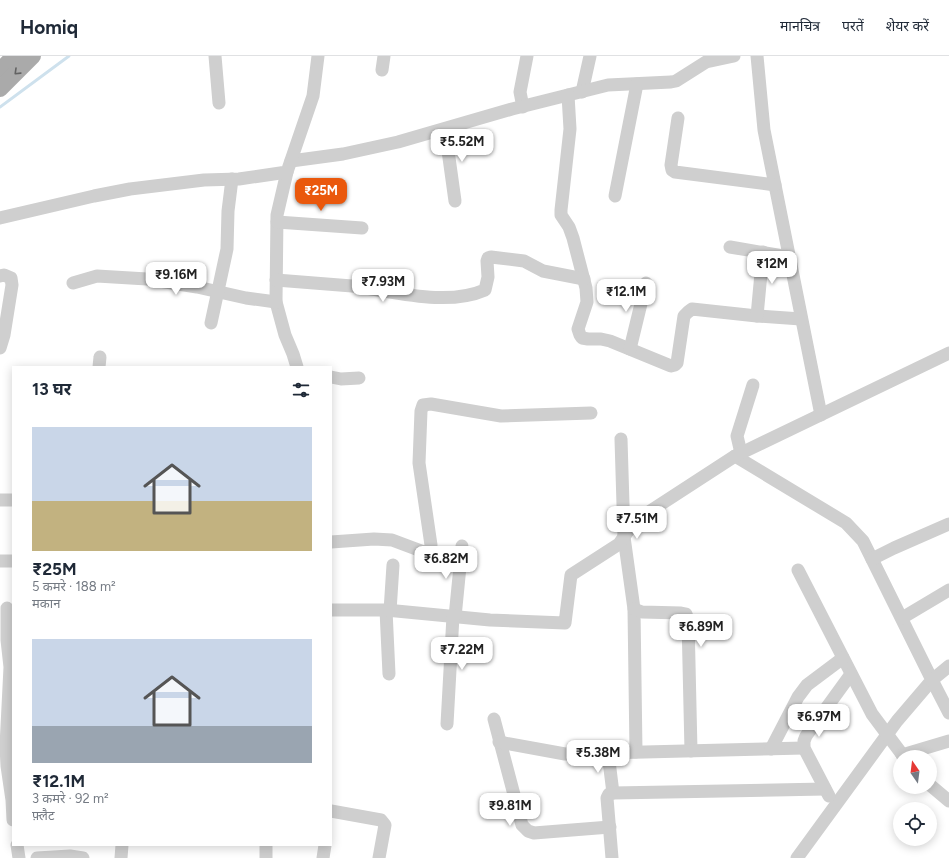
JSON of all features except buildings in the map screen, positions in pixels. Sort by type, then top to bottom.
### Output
[{"type":"main road","points":[[0,70],[14,56]]},
{"type":"main road","points":[[0,88],[33,56]]},
{"type":"street","points":[[215,56],[219,103]]},
{"type":"street","points":[[297,366],[285,335],[276,302],[277,215],[289,166],[313,96],[318,56]]},
{"type":"street","points":[[382,70],[384,56]]},
{"type":"street","points":[[523,107],[520,92],[527,56]]},
{"type":"street","points":[[582,92],[590,56]]},
{"type":"street","points":[[0,218],[130,189],[204,180],[239,179],[445,129],[608,85],[671,82],[706,62],[731,56]]},
{"type":"street","points":[[757,56],[764,130],[821,415]]},
{"type":"street","points":[[615,196],[637,84]]},
{"type":"street","points":[[568,96],[570,129],[561,215],[569,227],[573,238],[586,288],[587,302],[578,329],[582,338],[610,341],[671,366],[677,363],[684,316],[692,309],[801,319]]},
{"type":"street","points":[[678,118],[671,165],[672,170],[675,172],[775,185]]},
{"type":"street","points":[[445,129],[455,201]]},
{"type":"street","points":[[211,323],[227,249],[228,211],[232,179]]},
{"type":"street","points":[[277,222],[362,228]]},
{"type":"street","points":[[730,246],[789,257]]},
{"type":"street","points":[[757,316],[763,252]]},
{"type":"street","points":[[276,280],[352,286],[445,298],[468,296],[485,290],[488,277],[487,261],[488,258],[491,257],[524,262],[543,271],[584,279]]},
{"type":"street","points":[[0,276],[4,275],[11,278],[12,285],[0,348]]},
{"type":"street","points":[[73,283],[97,276],[147,279],[246,298],[276,302]]},
{"type":"street","points":[[630,349],[646,284]]},
{"type":"street","points":[[332,610],[388,610],[490,620],[565,623],[571,575],[619,544],[635,521],[738,454],[949,353]]},
{"type":"street","points":[[332,377],[341,379],[359,378]]},
{"type":"street","points":[[738,454],[737,436],[753,385]]},
{"type":"street","points":[[332,542],[374,539],[392,540],[427,553],[430,551],[431,545],[419,457],[421,411],[424,405],[430,404],[500,416],[591,413]]},
{"type":"street","points":[[621,439],[624,537],[634,608],[636,752]]},
{"type":"street","points":[[738,454],[846,523],[863,541],[949,713]]},
{"type":"street","points":[[0,500],[12,500]]},
{"type":"street","points":[[872,559],[949,524]]},
{"type":"street","points":[[447,724],[454,616],[462,546]]},
{"type":"street","points":[[0,561],[12,561]]},
{"type":"street","points":[[389,674],[388,610],[393,565]]},
{"type":"street","points":[[798,570],[872,714],[899,750]]},
{"type":"street","points":[[902,618],[949,590]]},
{"type":"street","points":[[7,608],[7,640],[10,667],[6,746],[7,766],[12,800]]},
{"type":"street","points":[[634,608],[642,612],[686,614],[688,620],[691,751]]},
{"type":"street","points":[[771,749],[798,697],[807,685],[843,658]]},
{"type":"street","points":[[797,858],[887,734],[932,680],[949,666]]},
{"type":"street","points":[[834,807],[804,748],[804,741],[806,736],[851,674]]},
{"type":"street","points":[[494,719],[522,825],[528,831],[534,833],[610,827]]},
{"type":"street","points":[[921,750],[949,741]]},
{"type":"street","points":[[499,742],[565,754],[804,748]]},
{"type":"street","points":[[608,753],[613,793]]},
{"type":"street","points":[[612,858],[609,794],[825,789]]},
{"type":"street","points":[[937,791],[949,801]]},
{"type":"street","points":[[332,811],[382,820],[385,825],[381,858]]},
{"type":"street","points":[[17,846],[20,858]]},
{"type":"street","points":[[121,858],[122,846]]},
{"type":"street","points":[[266,846],[266,858]]},
{"type":"street","points":[[323,858],[325,846]]},
{"type":"street","points":[[37,858],[55,856],[83,858]]},
{"type":"waterway","points":[[0,107],[69,56]]}]
